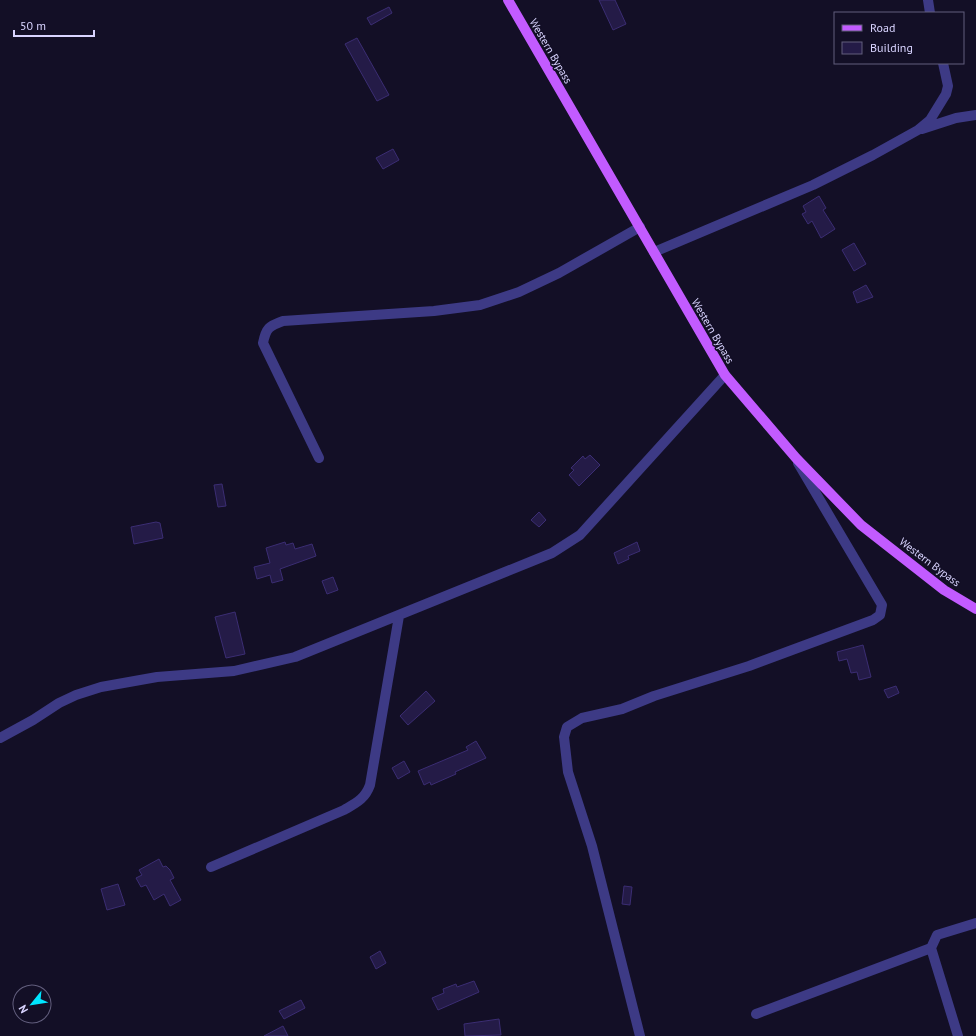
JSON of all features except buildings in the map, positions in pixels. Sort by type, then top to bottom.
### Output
[{"type":"main road","name":"Western Bypass","points":[[508,0],[725,375],[796,458],[862,525],[944,590],[976,609]]},
{"type":"street","points":[[928,0],[930,12]]},
{"type":"street","points":[[654,252],[813,185],[873,156],[918,130],[930,120],[946,94],[948,86],[943,64]]},
{"type":"street","points":[[918,130],[956,118],[976,115]]},
{"type":"street","points":[[319,458],[263,343],[265,332],[273,325],[284,321],[434,311],[480,305],[519,292],[559,273],[640,227]]},
{"type":"street","points":[[0,738],[33,720],[59,703],[76,695],[101,688],[157,677],[228,672],[261,666],[295,656],[399,616],[552,553],[580,535],[725,375]]},
{"type":"street","points":[[640,1036],[592,846],[568,772],[564,737],[567,727],[582,718],[622,709],[654,696],[749,666],[873,620],[880,615],[882,605],[796,458]]},
{"type":"street","points":[[211,867],[344,810],[363,799],[367,794],[370,785],[389,666],[399,616]]},
{"type":"street","points":[[958,1036],[931,948],[937,935],[976,923]]},
{"type":"street","points":[[756,1014],[931,948]]}]
